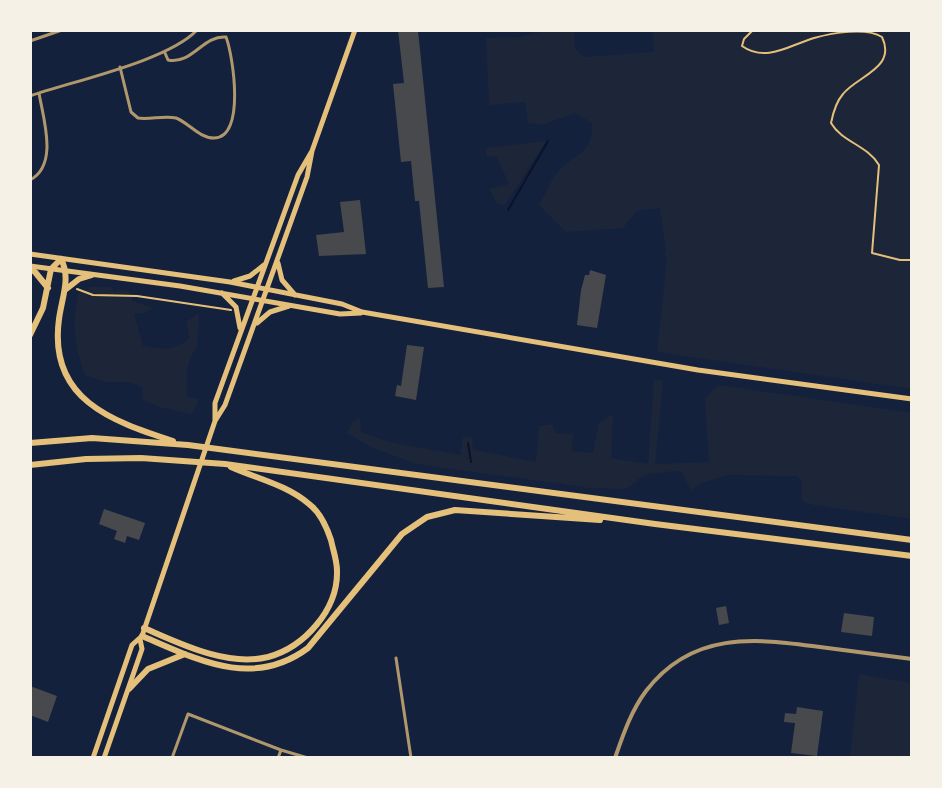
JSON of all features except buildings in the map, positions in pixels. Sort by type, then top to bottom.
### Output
[{"type":"highway","points":[[30,335],[43,308],[51,269],[61,259],[67,271],[69,288],[58,336],[59,352],[72,384],[92,406],[120,423],[188,445]]},
{"type":"highway","points":[[30,268],[48,288]]},
{"type":"highway","points":[[69,288],[92,275]]},
{"type":"highway","points":[[30,443],[92,438],[188,445],[912,540]]},
{"type":"highway","points":[[30,465],[86,459],[141,458],[225,464],[912,556]]},
{"type":"highway","points":[[144,628],[216,655],[251,659],[268,657],[299,642],[322,618],[335,589],[337,573],[329,533],[321,519],[312,505],[297,495],[225,464]]},
{"type":"highway","points":[[141,638],[231,669],[253,670],[283,663],[322,634],[402,534],[427,517],[455,510],[655,524]]},
{"type":"highway","points":[[129,689],[148,669],[186,654]]},
{"type":"main road","points":[[104,758],[142,649],[144,628],[190,493],[307,177],[312,151],[355,30]]},
{"type":"main road","points":[[215,421],[215,403],[240,333],[298,175],[312,151]]},
{"type":"main road","points":[[30,254],[230,282],[342,304],[362,312],[684,368],[912,399]]},
{"type":"main road","points":[[277,261],[282,280],[296,296]]},
{"type":"main road","points":[[230,282],[250,276],[267,262]]},
{"type":"main road","points":[[30,268],[221,293],[340,314],[362,312]]},
{"type":"main road","points":[[221,293],[236,307],[240,333]]},
{"type":"main road","points":[[253,327],[270,312],[291,305]]},
{"type":"main road","points":[[93,758],[132,645],[141,638]]},
{"type":"street","points":[[30,41],[62,30]]},
{"type":"street","points":[[30,96],[165,53],[197,30]]},
{"type":"street","points":[[120,67],[131,112],[138,118],[174,118],[211,139],[220,138],[228,132],[233,122],[234,94],[226,37],[214,37],[193,54],[177,61],[168,60],[165,53]]},
{"type":"street","points":[[30,180],[40,175],[46,153],[47,137],[39,93]]},
{"type":"street","points":[[615,758],[627,724],[644,694],[677,662],[706,648],[724,642],[759,639],[912,659]]},
{"type":"street","points":[[396,658],[411,758]]},
{"type":"street","points":[[172,758],[188,714],[308,758]]},
{"type":"street","points":[[278,758],[281,750]]},
{"type":"path","points":[[753,30],[742,46],[749,51],[769,53],[830,35],[873,33],[882,37],[886,49],[881,61],[872,74],[844,93],[836,105],[831,123],[842,137],[868,151],[879,165],[872,253],[912,260]]},
{"type":"path","points":[[69,288],[80,288],[93,295],[122,294],[231,310]]},
{"type":"shaded area","points":[[549,30],[574,30],[575,49],[584,57],[654,52],[653,30],[912,30],[912,389],[657,352],[667,258],[664,254],[660,208],[637,211],[623,228],[566,232],[539,205],[558,172],[586,148],[592,123],[575,113],[542,125],[528,123],[525,102],[489,105],[486,38],[519,37]]},
{"type":"shaded area","points":[[546,141],[505,205],[497,203],[489,189],[509,184],[496,156],[487,157],[486,148]]},
{"type":"shaded area","points":[[91,287],[112,287],[114,292],[129,291],[133,301],[153,308],[134,314],[143,346],[161,349],[179,345],[189,338],[187,321],[198,314],[197,347],[188,365],[187,377],[187,397],[199,399],[192,414],[143,400],[142,387],[129,382],[105,382],[85,375],[77,345],[75,315],[78,294]]},
{"type":"shaded area","points":[[654,379],[663,381],[655,464],[709,462],[705,398],[718,385],[912,413],[912,519],[808,504],[801,499],[802,481],[796,476],[729,475],[701,483],[691,490],[682,472],[673,471],[644,475],[626,489],[590,488],[417,464],[373,448],[347,433],[353,422],[360,418],[361,432],[389,442],[460,455],[463,437],[472,438],[473,450],[536,462],[539,426],[552,424],[555,433],[573,434],[572,451],[593,453],[599,423],[613,414],[611,458],[648,464]]},
{"type":"shaded area","points":[[859,674],[912,683],[912,758],[850,758]]},
{"type":"waterway","points":[[508,210],[548,141]]},
{"type":"waterway","points":[[468,443],[471,462]]}]
